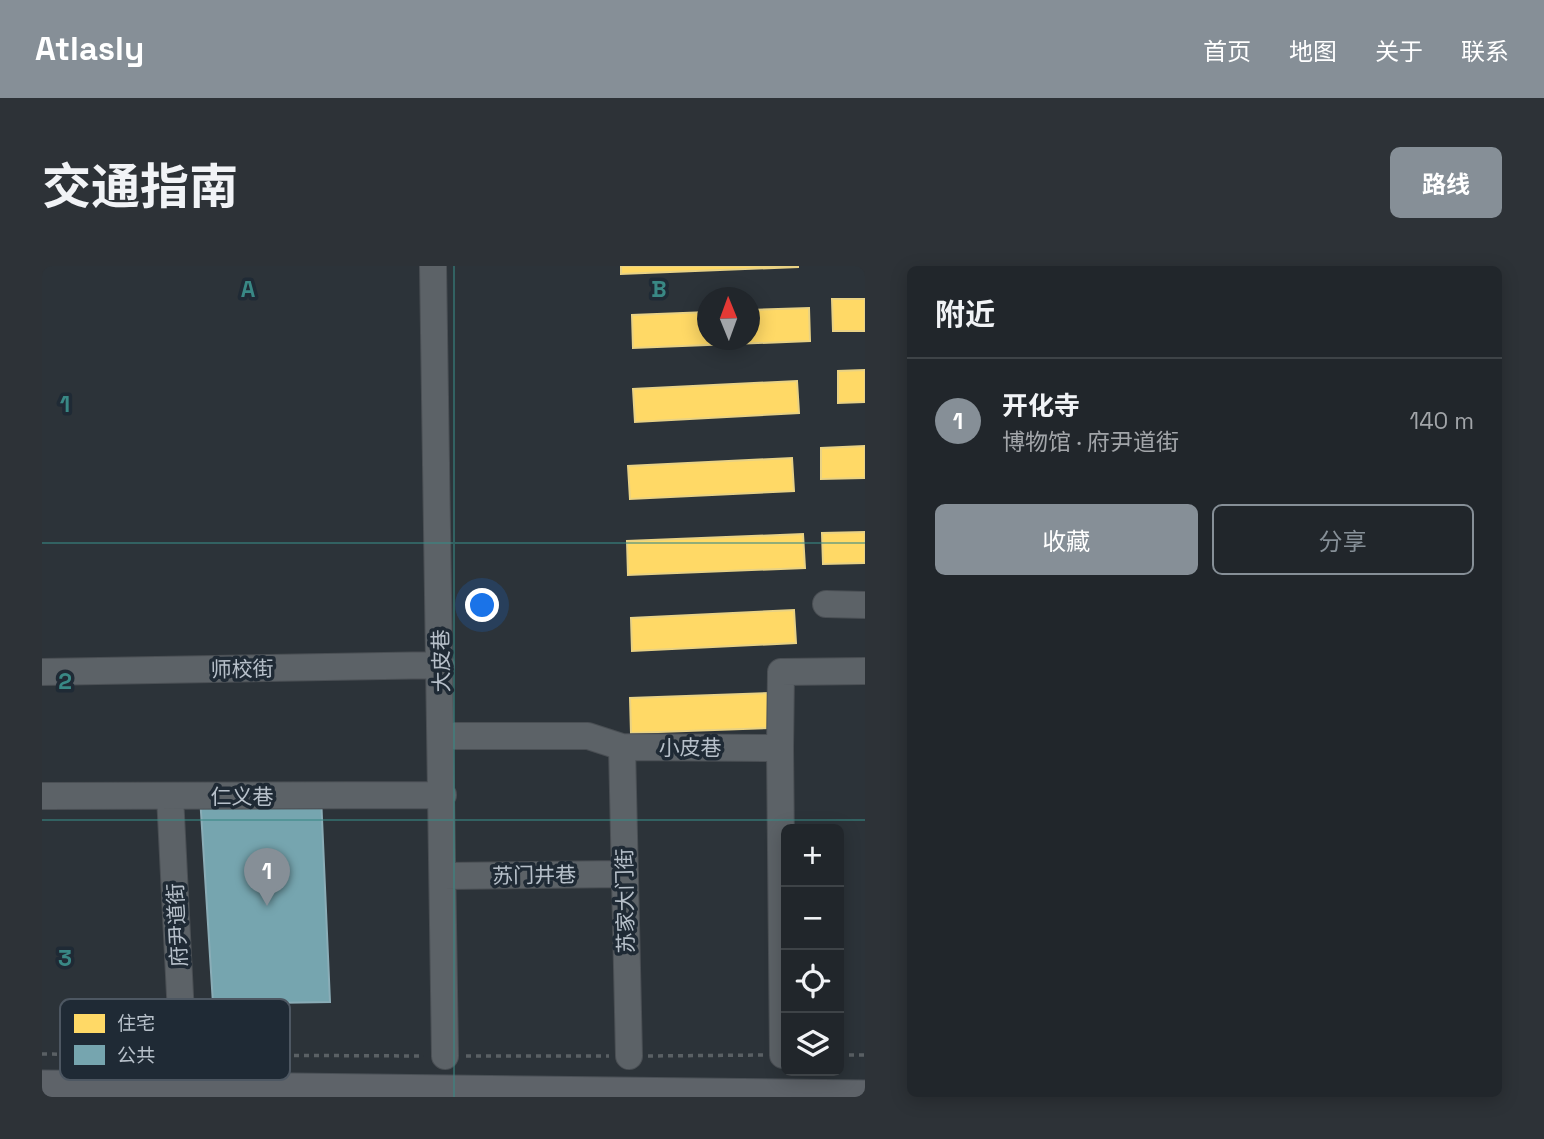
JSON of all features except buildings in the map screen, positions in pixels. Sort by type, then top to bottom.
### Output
[{"type":"main road","points":[[42,1087],[865,1097]]},
{"type":"street","name":"大皮巷","points":[[433,266],[443,736],[445,1056]]},
{"type":"street","points":[[826,604],[865,605]]},
{"type":"street","name":"师校街","points":[[42,672],[441,665]]},
{"type":"street","points":[[783,1013],[781,672],[865,671]]},
{"type":"street","name":"小皮巷","points":[[443,736],[588,736],[622,747],[780,748]]},
{"type":"street","name":"苏家大门街","points":[[622,747],[629,1056]]},
{"type":"street","name":"仁义巷","points":[[42,796],[443,795]]},
{"type":"street","name":"府尹道街","points":[[170,796],[180,999]]},
{"type":"street","name":"苏门井巷","points":[[444,876],[625,874]]},
{"type":"path","points":[[42,1054],[60,1054]]},
{"type":"path","points":[[290,1055],[781,1055]]},
{"type":"path","points":[[844,1055],[865,1055]]},
{"type":"place","name":"开化寺","points":[[267,906]]}]
